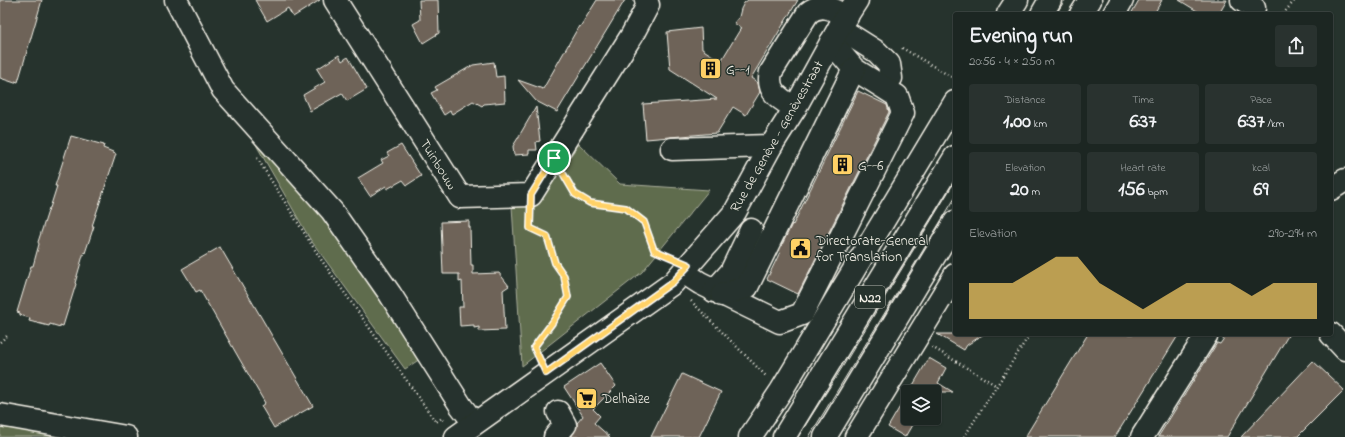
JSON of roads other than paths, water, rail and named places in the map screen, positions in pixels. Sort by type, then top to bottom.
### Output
[{"type":"street","points":[[176,0],[223,90],[332,211],[390,294],[474,424]]},
{"type":"street","name":"Tuinbouw","points":[[335,0],[460,197],[531,195],[632,34],[648,5],[646,0]]},
{"type":"street","points":[[1009,12],[1017,0]]},
{"type":"street","points":[[1043,12],[1050,0]]},
{"type":"street","points":[[1082,12],[1090,0]]},
{"type":"street","points":[[1115,12],[1122,0]]},
{"type":"street","points":[[794,108],[777,97],[769,80],[771,72],[808,13],[814,8],[825,7],[837,10],[844,22],[888,64],[891,78]]},
{"type":"street","points":[[718,293],[747,287],[854,69],[844,22]]},
{"type":"street","name":"Rue de Genève - Genèvestraat","points":[[452,432],[474,424],[546,373],[681,273],[734,212],[844,22]]},
{"type":"street","points":[[681,273],[718,293],[780,322],[802,314],[903,113],[896,96],[854,69]]},
{"type":"street","points":[[750,437],[781,391],[953,105]]},
{"type":"street","points":[[672,150],[771,146]]},
{"type":"street","name":"N22","points":[[784,437],[953,160]]},
{"type":"street","points":[[1333,188],[1345,180]]},
{"type":"street","name":"N22","points":[[825,437],[953,225]]},
{"type":"street","points":[[718,293],[751,230]]},
{"type":"street","points":[[856,437],[953,278]]},
{"type":"street","points":[[1142,437],[1206,336]]},
{"type":"street","points":[[1333,336],[1345,349]]},
{"type":"street","points":[[555,437],[565,425],[558,412]]},
{"type":"street","points":[[0,416],[126,437]]},
{"type":"tram line","points":[[1057,12],[1065,0]]},
{"type":"tram line","points":[[1068,12],[1076,0]]},
{"type":"tram line","points":[[798,437],[843,366],[953,184]]},
{"type":"tram line","points":[[809,437],[953,201]]},
{"type":"place","name":"G--1","points":[[711,69]]},
{"type":"place","name":"G--6","points":[[843,165]]},
{"type":"place","name":"Directorate-General for Translation","points":[[800,248]]},
{"type":"place","name":"Delhaize","points":[[587,398]]}]
